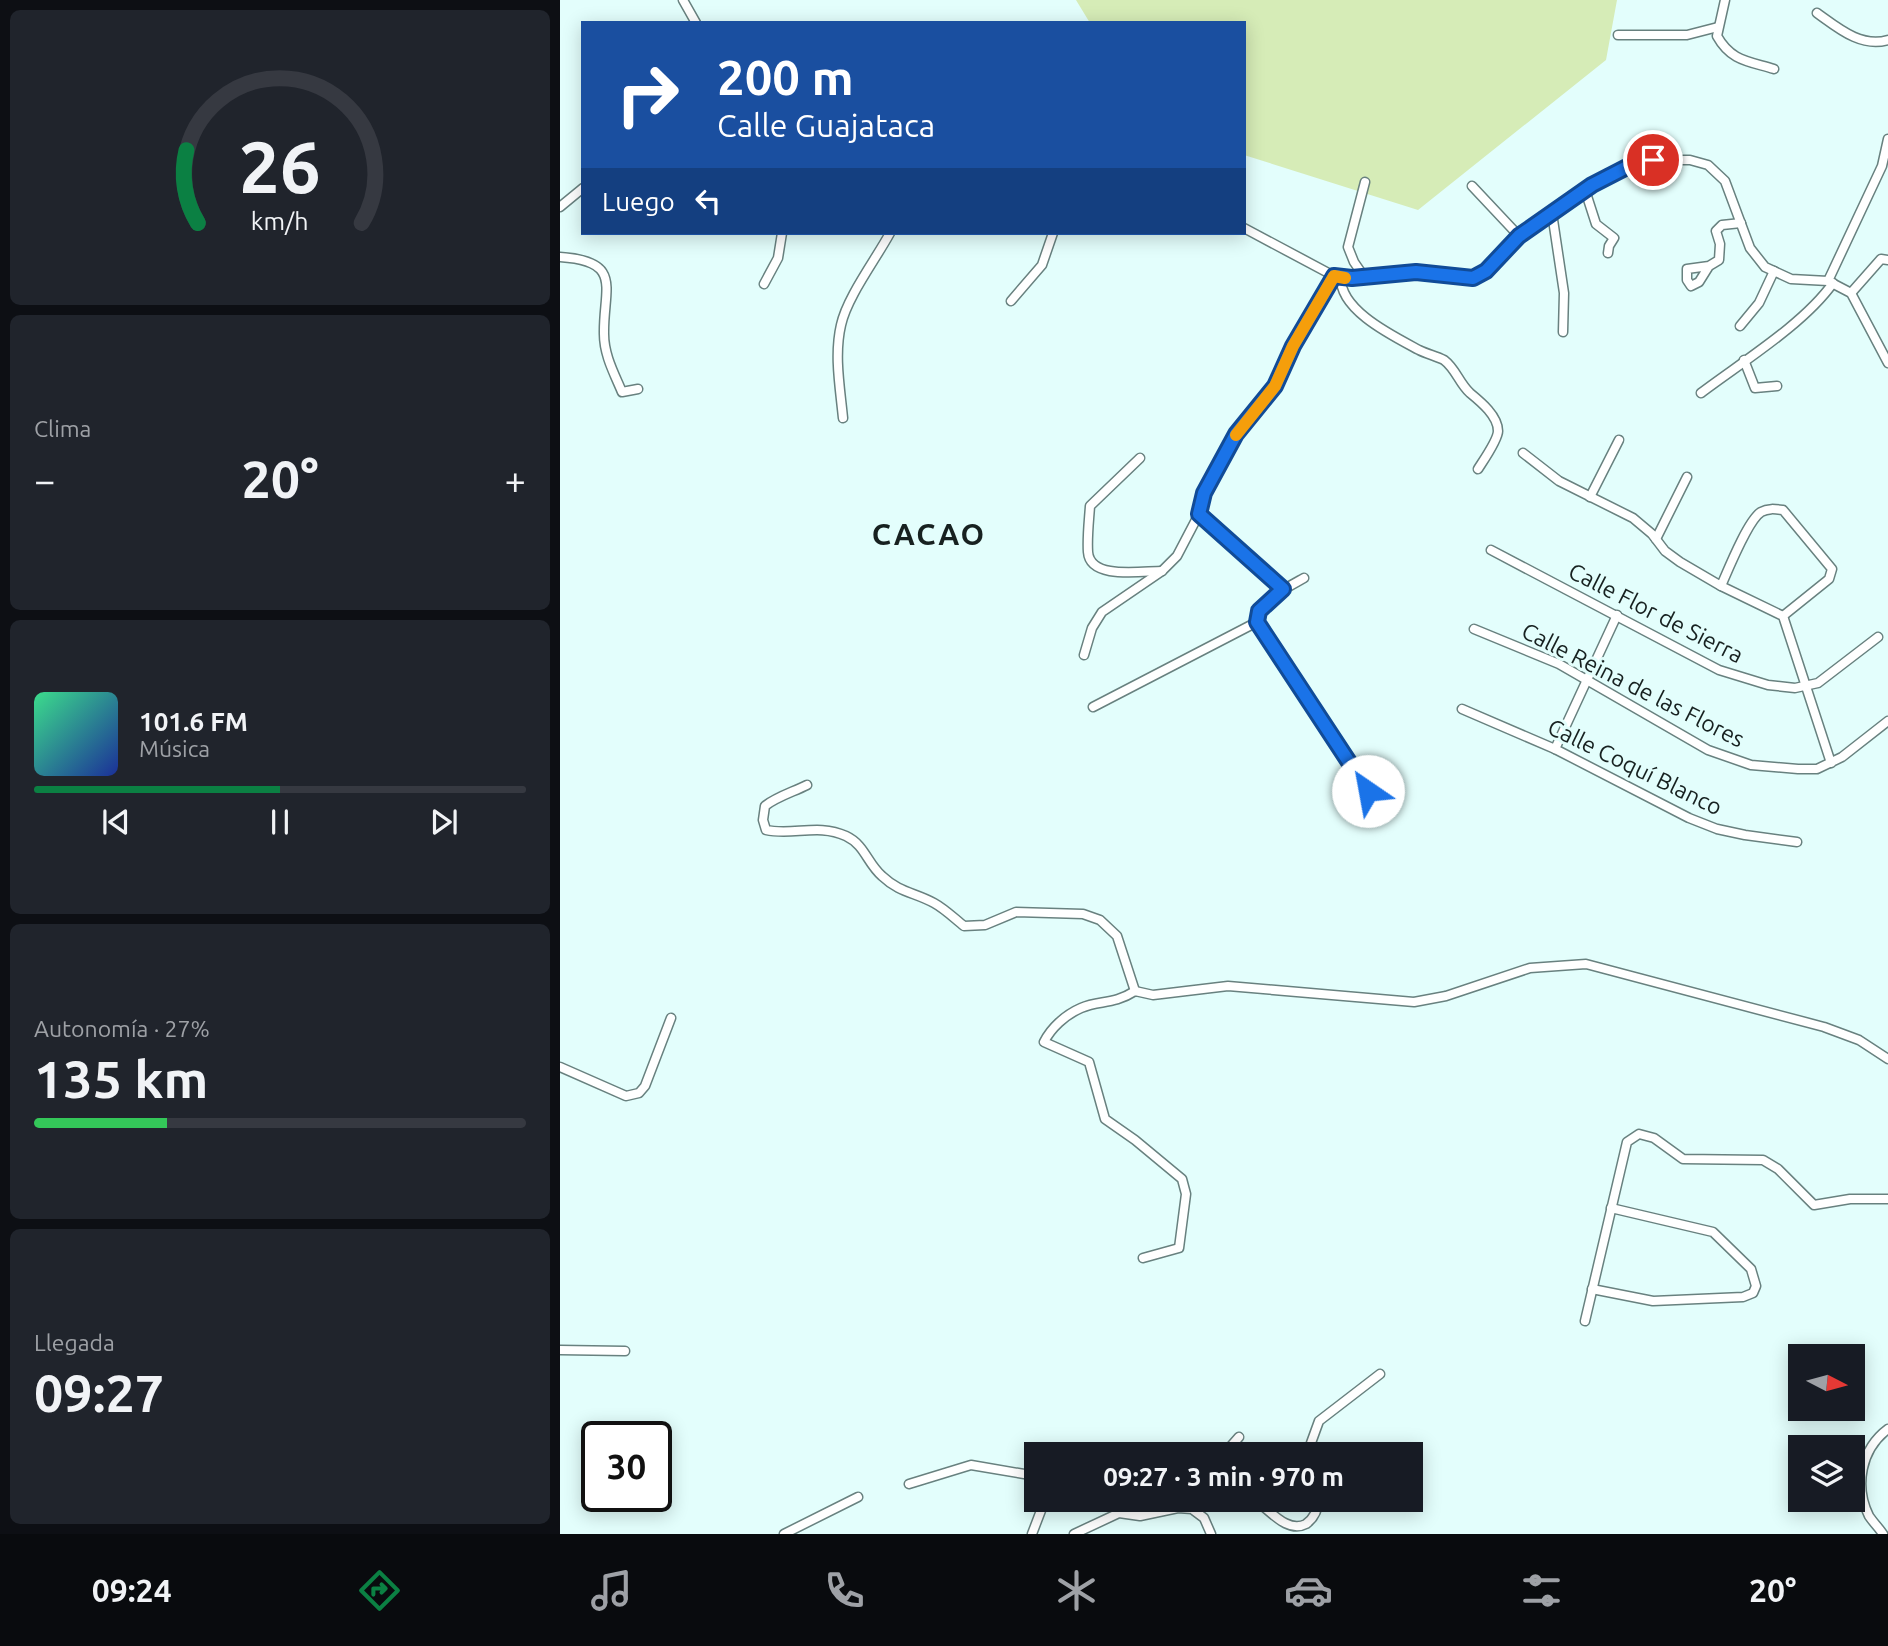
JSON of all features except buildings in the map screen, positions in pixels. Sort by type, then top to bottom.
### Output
[{"type":"street","points":[[683,0],[695,21]]},
{"type":"street","points":[[1725,0],[1717,36],[1725,50],[1735,57],[1774,69]]},
{"type":"street","points":[[1817,13],[1858,39],[1872,42],[1888,40]]},
{"type":"street","points":[[1618,35],[1687,35],[1718,27]]},
{"type":"street","points":[[1701,393],[1790,326],[1824,296],[1882,166],[1888,139]]},
{"type":"street","points":[[1246,229],[1337,277],[1365,278],[1416,272],[1473,278],[1486,271],[1519,236],[1585,190],[1625,168],[1653,160],[1690,160],[1708,165],[1725,181],[1751,248],[1765,267],[1791,279],[1830,282],[1851,293],[1888,363]]},
{"type":"street","points":[[1365,182],[1348,247],[1365,278]]},
{"type":"street","points":[[1472,186],[1519,236]]},
{"type":"street","points":[[560,207],[581,190]]},
{"type":"street","points":[[1585,190],[1596,224],[1614,238],[1608,253]]},
{"type":"street","points":[[1552,213],[1564,293],[1563,332]]},
{"type":"street","points":[[1709,266],[1719,260],[1720,244],[1716,230],[1722,225],[1741,223]]},
{"type":"street","points":[[764,284],[778,258],[782,235]]},
{"type":"street","points":[[843,418],[838,376],[841,323],[889,235]]},
{"type":"street","points":[[1011,301],[1042,265],[1052,235]]},
{"type":"street","points":[[560,257],[583,258],[602,270],[608,289],[604,333],[606,355],[622,392],[638,389]]},
{"type":"street","points":[[1851,293],[1881,258],[1888,260]]},
{"type":"street","points":[[1740,326],[1759,303],[1774,271]]},
{"type":"street","points":[[1337,277],[1343,296],[1375,325],[1421,351],[1447,362],[1455,370],[1463,386],[1487,408],[1496,424],[1498,435],[1478,469]]},
{"type":"street","points":[[1084,655],[1092,628],[1101,612],[1162,571],[1177,556],[1199,514],[1204,493],[1236,434],[1275,386],[1293,346],[1337,277]]},
{"type":"street","points":[[1744,360],[1755,388],[1777,386]]},
{"type":"street","points":[[1590,497],[1619,440]]},
{"type":"street","points":[[1523,453],[1559,481],[1633,518],[1665,551],[1681,562],[1721,586],[1783,616],[1831,763]]},
{"type":"street","points":[[1140,458],[1090,506],[1088,554],[1093,565],[1105,572],[1162,571]]},
{"type":"street","points":[[1656,539],[1687,477]]},
{"type":"street","points":[[1721,586],[1759,513],[1774,508],[1783,510],[1832,569],[1829,579],[1783,616]]},
{"type":"street","points":[[1199,514],[1283,589]]},
{"type":"street","name":"Calle Flor de Sierra","points":[[1491,550],[1719,670],[1768,685],[1807,687]]},
{"type":"street","points":[[1304,578],[1283,589],[1259,611],[1257,622],[1368,791]]},
{"type":"street","points":[[1555,749],[1617,615]]},
{"type":"street","points":[[1093,708],[1257,622]]},
{"type":"street","name":"Calle Reina de las Flores","points":[[1474,629],[1588,679],[1708,750],[1751,765],[1817,769],[1842,757],[1888,721]]},
{"type":"street","points":[[1807,687],[1818,683],[1878,638]]},
{"type":"street","name":"Calle Coquí Blanco","points":[[1462,709],[1555,749],[1689,818],[1717,829],[1797,842]]},
{"type":"street","points":[[807,785],[772,800],[765,806],[763,820],[766,830],[780,833],[800,829],[821,830],[845,835],[861,845],[879,874],[898,889],[935,903],[964,926],[985,925],[1016,912],[1083,914],[1100,920],[1117,936],[1135,991]]},
{"type":"street","points":[[1143,1258],[1179,1248],[1186,1194],[1182,1179],[1105,1119],[1089,1062],[1044,1042],[1050,1030],[1081,1008],[1121,1000],[1135,991],[1153,995],[1228,986],[1413,1002],[1446,996],[1531,968],[1586,964],[1824,1027],[1887,1054]]},
{"type":"street","points":[[560,1066],[626,1096],[639,1093],[645,1086],[671,1018]]},
{"type":"street","points":[[1585,1321],[1627,1142],[1639,1134],[1654,1138],[1683,1159],[1763,1160],[1778,1169],[1814,1205],[1850,1199],[1888,1199]]},
{"type":"street","points":[[1592,1289],[1653,1301],[1743,1297],[1753,1293],[1756,1286],[1751,1269],[1713,1232],[1611,1208]]},
{"type":"street","points":[[560,1350],[625,1351]]},
{"type":"street","points":[[1311,1442],[1319,1422],[1380,1374]]},
{"type":"street","points":[[1883,1534],[1869,1516],[1860,1484],[1865,1456],[1875,1440],[1888,1429]]},
{"type":"street","points":[[1235,1442],[1239,1437]]},
{"type":"street","points":[[909,1484],[971,1465],[1024,1474]]},
{"type":"street","points":[[784,1534],[858,1497]]},
{"type":"street","points":[[1032,1534],[1040,1512]]},
{"type":"street","points":[[1074,1534],[1119,1513],[1140,1516],[1159,1512]]},
{"type":"street","points":[[1196,1512],[1204,1518],[1210,1534]]},
{"type":"street","points":[[1268,1512],[1289,1528],[1296,1529],[1304,1527],[1315,1512]]},
{"type":"green space","points":[[1076,0],[1617,0],[1606,60],[1418,210],[1246,156],[1246,21],[1089,21]]},
{"type":"slow traffic","points":[[1236,435],[1275,386],[1293,346],[1334,276],[1345,278]]},
{"type":"district","name":"CACAO","points":[[929,535]]},
{"type":"route","points":[[1368,791],[1257,622],[1259,611],[1283,589],[1199,514],[1204,493],[1236,434],[1275,386],[1293,346],[1334,276],[1365,278],[1416,272],[1473,278],[1486,271],[1519,236],[1592,185],[1625,168],[1653,160]]}]
